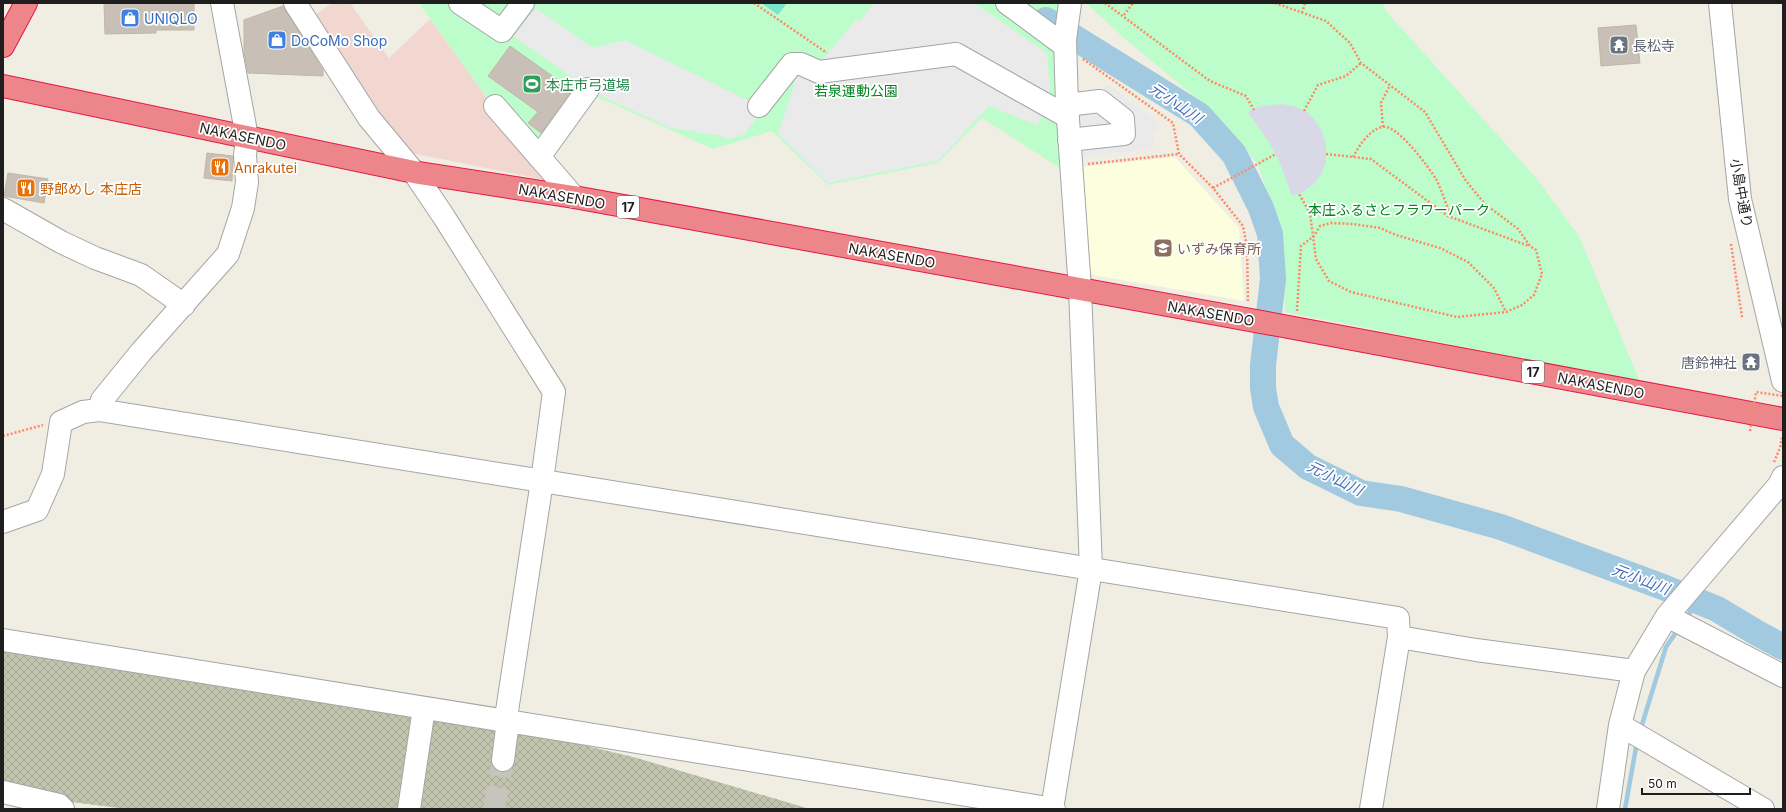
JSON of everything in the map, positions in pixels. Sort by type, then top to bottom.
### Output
[{"type":"highway","points":[[3,46],[26,3]]},
{"type":"highway","name":"NAKASENDO","points":[[3,86],[413,171],[574,197],[1251,320],[1783,419]]},
{"type":"street","points":[[295,3],[369,118],[413,171],[444,217],[554,392],[507,711],[508,721],[503,760]]},
{"type":"street","points":[[460,3],[502,31],[523,3]]},
{"type":"street","points":[[1007,3],[1065,43]]},
{"type":"street","points":[[3,640],[1053,809],[1091,569],[1080,289],[1067,111],[1065,43],[1070,3]]},
{"type":"street","name":"小島中通り","points":[[1720,3],[1740,199],[1776,315],[1783,380]]},
{"type":"street","points":[[99,410],[102,400],[141,352],[228,254],[243,208],[247,182],[247,137],[224,12]]},
{"type":"street","points":[[759,106],[792,64],[801,64],[819,72],[956,54],[1067,111],[1100,101],[1123,119],[1124,134],[1069,140]]},
{"type":"street","points":[[539,157],[588,89]]},
{"type":"street","points":[[495,106],[574,197]]},
{"type":"street","points":[[3,209],[61,242],[95,258],[141,275],[184,305]]},
{"type":"street","points":[[3,522],[37,510],[53,474],[61,422],[83,412],[99,410],[1398,618],[1399,636],[1371,809]]},
{"type":"street","points":[[1608,809],[1620,725],[1634,671],[1672,611],[1779,486],[1783,477]]},
{"type":"street","points":[[1672,611],[1783,676]]},
{"type":"street","points":[[1399,636],[1476,650],[1634,671]]},
{"type":"street","points":[[409,809],[424,708]]},
{"type":"street","points":[[1620,725],[1763,809]]},
{"type":"street","points":[[3,792],[59,806],[63,809]]},
{"type":"path","points":[[754,3],[827,54]]},
{"type":"path","points":[[1105,3],[1124,15],[1210,81],[1246,96],[1254,110]]},
{"type":"path","points":[[1124,15],[1133,3]]},
{"type":"path","points":[[1275,3],[1326,21],[1350,43],[1361,63],[1425,112],[1466,181],[1485,204],[1518,228],[1530,246]]},
{"type":"path","points":[[1302,13],[1305,3]]},
{"type":"path","points":[[1065,43],[1173,123],[1179,154],[1212,188],[1243,226],[1247,247],[1251,320]]},
{"type":"path","points":[[1304,111],[1318,85],[1346,76],[1361,63]]},
{"type":"path","points":[[1382,127],[1381,103],[1390,85]]},
{"type":"path","points":[[1353,157],[1362,143],[1372,132],[1382,127],[1388,127],[1408,142],[1436,179],[1452,217]]},
{"type":"path","points":[[1071,165],[1179,154]]},
{"type":"path","points":[[1299,194],[1310,213],[1316,259],[1329,281],[1351,292],[1457,318],[1506,312],[1522,305],[1534,295],[1542,274],[1536,250],[1530,246],[1452,217],[1371,159],[1326,154]]},
{"type":"path","points":[[1212,188],[1274,155]]},
{"type":"path","points":[[1289,327],[1300,246],[1314,236],[1320,226],[1331,223],[1353,224],[1380,228],[1396,235],[1440,248],[1468,262],[1494,288],[1506,312]]},
{"type":"path","points":[[1750,431],[1756,392],[1783,396]]},
{"type":"path","points":[[3,436],[56,421],[61,422]]},
{"type":"shaded area","points":[[332,3],[350,3],[389,58],[430,19],[492,105],[555,182],[402,151],[314,16]]},
{"type":"shaded area","points":[[874,3],[974,3],[1047,53],[1052,116],[1044,112],[1037,125],[989,106],[938,161],[828,183],[778,134],[804,55],[821,61],[857,19],[860,21]]},
{"type":"shaded area","points":[[536,8],[593,48],[625,40],[763,108],[745,134],[729,139],[721,136],[671,128],[593,92],[513,36]]},
{"type":"shaded area","points":[[1108,84],[1161,125],[1153,137],[1153,149],[1083,156],[1076,96],[1100,93]]},
{"type":"shaded area","points":[[1280,104],[1294,106],[1307,112],[1321,130],[1326,144],[1326,161],[1322,173],[1314,184],[1303,192],[1292,196],[1272,147],[1248,112],[1258,107]]},
{"type":"shaded area","name":"いずみ保育所","points":[[1175,157],[1239,228],[1244,301],[1093,275],[1087,268],[1077,167]]},
{"type":"shaded area","points":[[3,645],[521,730],[637,758],[810,809],[127,809],[71,802],[3,784]]},
{"type":"green space","name":"若泉運動公園","points":[[419,3],[1058,3],[1054,35],[1060,168],[982,118],[938,163],[828,185],[772,131],[713,149],[591,94],[539,153],[492,105]]},
{"type":"green space","points":[[761,3],[787,3],[778,15]]},
{"type":"green space","name":"本庄ふるさとフラワーパーク","points":[[1086,3],[1384,3],[1385,10],[1536,178],[1579,236],[1640,382],[1285,312],[1284,275],[1275,214],[1257,163],[1205,105],[1124,38]]},
{"type":"building","points":[[104,3],[194,3],[194,30],[156,30],[156,33],[105,34]]},
{"type":"building","name":"DoCoMo Shop","points":[[283,6],[323,70],[323,76],[248,73],[244,52],[244,20]]},
{"type":"building","name":"長松寺","points":[[1636,25],[1640,63],[1601,66],[1598,28]]},
{"type":"building","name":"本庄市弓道場","points":[[510,46],[572,90],[541,133],[528,123],[538,112],[488,76]]},
{"type":"building","name":"Anrakutei","points":[[207,153],[233,156],[232,181],[204,178]]},
{"type":"building","name":"野郎めし 本庄店","points":[[8,173],[48,179],[44,203],[4,196]]},
{"type":"waterway","name":"元小山川","points":[[1046,20],[1199,115],[1234,154],[1261,208],[1270,234],[1273,279],[1263,365],[1263,388],[1266,407],[1282,445],[1308,467],[1361,493],[1401,499],[1501,527],[1663,587],[1717,609],[1783,647]]},
{"type":"waterway","points":[[1686,619],[1697,601]]},
{"type":"waterway","points":[[1640,731],[1666,647],[1679,628]]},
{"type":"waterway","points":[[1625,809],[1637,742]]},
{"type":"tunnel","points":[[494,809],[503,760]]},
{"type":"place","name":"UNIQLO","points":[[130,18]]},
{"type":"place","name":"DoCoMo Shop","points":[[277,40]]},
{"type":"place","name":"長松寺","points":[[1619,45]]},
{"type":"place","name":"本庄市弓道場","points":[[532,84]]},
{"type":"place","name":"Anrakutei","points":[[220,167]]},
{"type":"place","name":"野郎めし 本庄店","points":[[26,188]]},
{"type":"place","name":"いずみ保育所","points":[[1163,248]]},
{"type":"place","name":"唐鈴神社","points":[[1751,362]]}]
